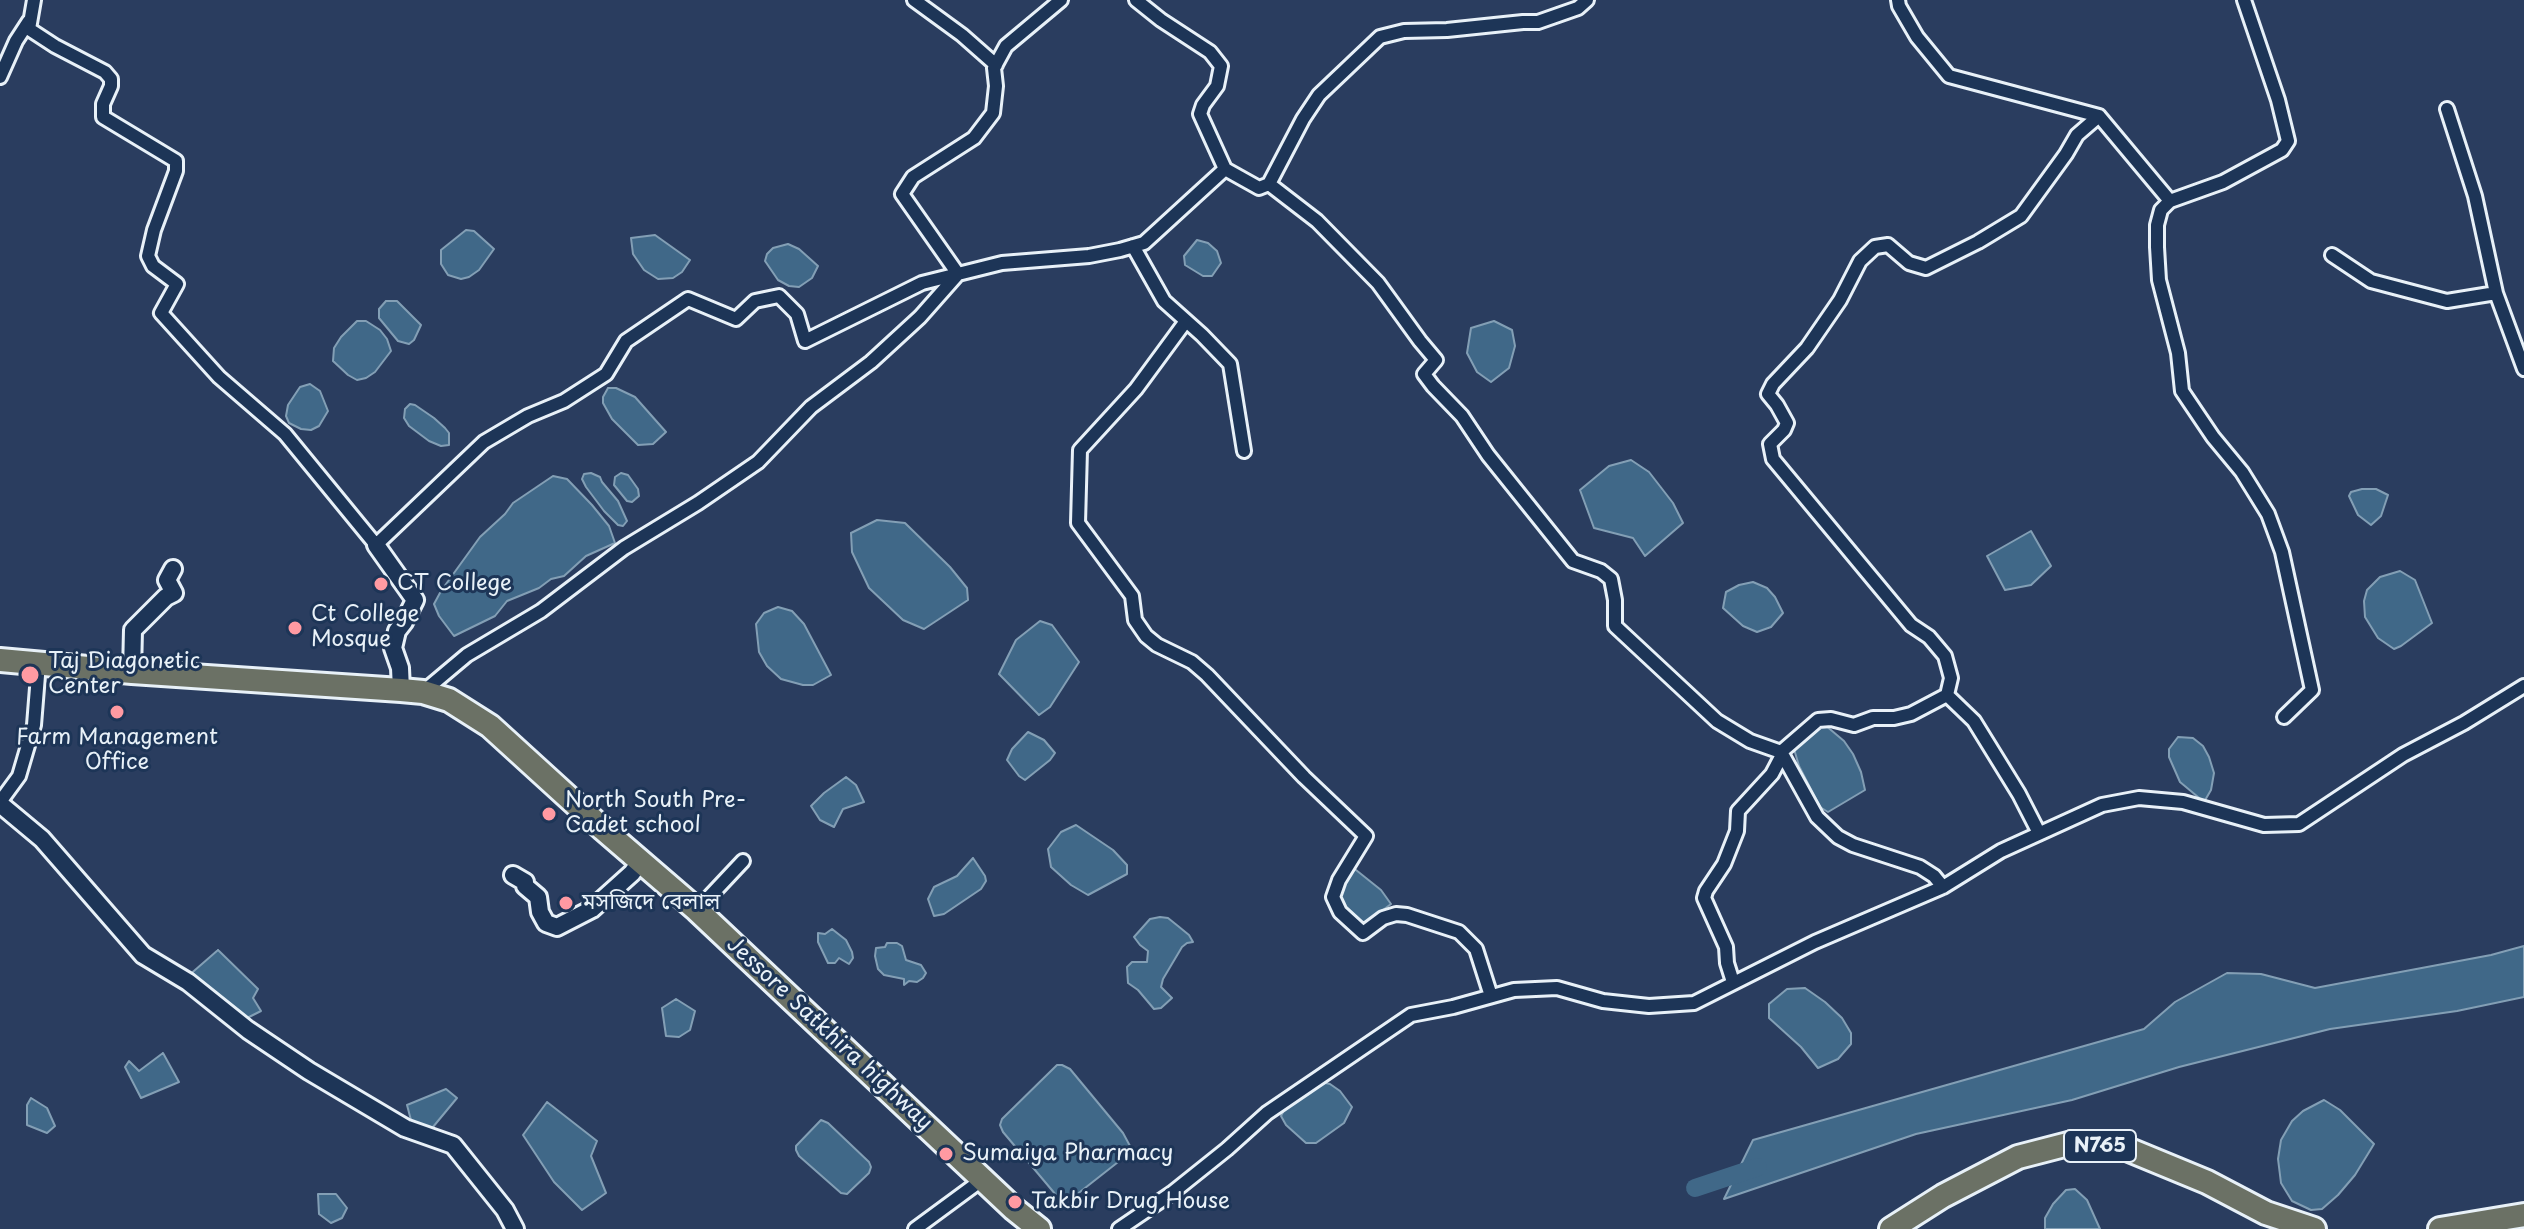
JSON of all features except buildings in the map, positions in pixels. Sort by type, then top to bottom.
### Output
[{"type":"highway","name":"Jessore Satkhira highway","points":[[0,660],[412,691],[449,700],[490,726],[697,910],[1039,1229]]},
{"type":"highway","name":"N765","points":[[1891,1229],[1943,1196],[2018,1157],[2072,1143],[2127,1149],[2207,1182],[2266,1213],[2314,1229]]},
{"type":"highway","points":[[2440,1229],[2524,1215]]},
{"type":"street","points":[[34,0],[29,29],[105,72],[111,79],[103,104],[103,117],[176,161],[176,171],[154,230],[148,256],[153,266],[177,284],[161,313],[219,377],[285,434],[376,545],[415,600],[397,631],[393,648],[412,691],[541,611],[624,548],[758,462],[811,407],[871,362],[920,317],[958,274]]},
{"type":"street","points":[[914,0],[996,65]]},
{"type":"street","points":[[958,274],[902,194],[913,177],[974,138],[993,113],[996,65],[1006,46],[1061,0]]},
{"type":"street","points":[[1136,0],[1210,52],[1221,66],[1217,86],[1200,114],[1225,169],[1259,188],[1269,184],[1319,95],[1380,37],[1404,31],[1538,22],[1578,8],[1587,0]]},
{"type":"street","points":[[1898,0],[1917,37],[1949,76],[2099,116],[2170,201]]},
{"type":"street","points":[[2244,0],[2278,100],[2288,141],[2282,150],[2223,182],[2170,201],[2161,210],[2157,247],[2159,280],[2178,353],[2182,391],[2213,437],[2242,472],[2268,514],[2282,552],[2312,690],[2284,717]]},
{"type":"street","points":[[0,77],[29,21]]},
{"type":"street","points":[[2447,109],[2475,196],[2496,293],[2524,369]]},
{"type":"street","points":[[1733,982],[1726,947],[1704,898],[1724,864],[1737,831],[1738,811],[1772,774],[1782,753],[1818,720],[1831,719],[1854,725],[1873,718],[1911,714],[1947,695],[1951,678],[1945,656],[1929,637],[1911,625],[1773,459],[1770,444],[1787,423],[1768,394],[1782,373],[1807,348],[1840,300],[1860,261],[1875,247],[1888,245],[1909,263],[1926,268],[1978,242],[2021,216],[2077,135],[2099,116]]},
{"type":"street","points":[[376,545],[484,442],[528,416],[564,401],[606,374],[626,341],[688,299],[736,319],[755,301],[779,296],[797,314],[805,341],[922,283],[1002,263],[1089,256],[1144,243],[1225,169]]},
{"type":"street","points":[[1269,184],[1317,221],[1378,283],[1436,360],[1424,374],[1433,386],[1462,416],[1488,455],[1573,561],[1601,571],[1611,579],[1615,626],[1717,721],[1750,741],[1782,753],[1817,817],[1838,837],[1920,867],[1943,887]]},
{"type":"street","points":[[1133,246],[1164,301],[1230,364],[1244,451]]},
{"type":"street","points":[[2332,255],[2371,281],[2447,301],[2496,293]]},
{"type":"street","points":[[1186,321],[1136,389],[1080,450],[1078,523],[1132,596],[1135,620],[1146,636],[1157,645],[1192,662],[1207,675],[1304,777],[1366,836],[1339,880],[1333,897],[1340,912],[1363,933],[1383,918],[1396,914],[1459,932],[1476,949],[1491,996]]},
{"type":"street","points":[[132,672],[133,630],[174,593],[167,580],[173,569]]},
{"type":"street","points":[[39,663],[34,725],[19,776],[0,803],[42,839],[143,955],[188,982],[248,1030],[309,1071],[405,1128],[453,1145],[505,1210],[515,1229]]},
{"type":"street","points":[[1119,1229],[1172,1193],[1267,1113],[1411,1015],[1514,990],[1557,988],[1603,1001],[1649,1006],[1694,1003],[1815,942],[1943,887],[2001,851],[2102,805],[2139,798],[2183,802],[2264,825],[2299,824],[2403,755],[2464,723],[2524,686]]},
{"type":"street","points":[[1947,695],[1974,721],[2039,833]]},
{"type":"street","points":[[697,910],[743,861]]},
{"type":"street","points":[[513,875],[525,882],[525,886],[538,897],[540,912],[546,923],[557,927],[592,909],[640,862]]},
{"type":"street","points":[[915,1229],[983,1179]]},
{"type":"water","points":[[466,230],[474,231],[494,249],[479,270],[461,279],[448,275],[441,264],[441,250]]},
{"type":"water","points":[[655,235],[690,260],[682,272],[673,278],[658,279],[644,270],[633,254],[631,238]]},
{"type":"water","points":[[1197,240],[1208,243],[1217,251],[1221,263],[1212,276],[1203,276],[1185,265],[1184,256]]},
{"type":"water","points":[[788,244],[799,249],[818,266],[812,278],[799,287],[778,280],[765,261],[773,248]]},
{"type":"water","points":[[386,301],[397,301],[421,325],[409,344],[398,341],[379,318],[379,309]]},
{"type":"water","points":[[357,321],[366,321],[380,330],[391,351],[375,372],[357,380],[333,361],[334,348]]},
{"type":"water","points":[[1494,321],[1512,330],[1515,346],[1509,368],[1491,382],[1477,372],[1467,353],[1471,328]]},
{"type":"water","points":[[310,384],[320,391],[328,411],[319,426],[311,430],[289,423],[286,416],[288,405],[300,387]]},
{"type":"water","points":[[608,388],[616,388],[635,397],[666,432],[653,444],[638,445],[612,419],[603,403]]},
{"type":"water","points":[[410,404],[445,428],[449,433],[449,445],[441,446],[429,441],[409,426],[404,418],[405,409]]},
{"type":"water","points":[[1631,460],[1649,472],[1673,503],[1683,523],[1645,556],[1633,538],[1594,528],[1580,490],[1609,466]]},
{"type":"water","points":[[621,473],[628,475],[638,489],[639,496],[632,502],[627,501],[614,485],[615,477]]},
{"type":"water","points":[[584,474],[600,477],[618,501],[627,521],[623,526],[604,511],[586,487],[582,479]]},
{"type":"water","points":[[553,476],[567,479],[592,505],[609,526],[615,543],[586,556],[564,576],[551,579],[539,588],[507,601],[495,616],[454,636],[434,604],[441,591],[480,537],[513,503]]},
{"type":"water","points":[[2376,489],[2388,495],[2381,516],[2371,525],[2358,515],[2349,496],[2351,492]]},
{"type":"water","points":[[877,520],[905,523],[950,567],[967,588],[968,600],[924,629],[903,620],[869,588],[852,552],[851,533]]},
{"type":"water","points":[[2031,531],[2051,566],[2031,585],[2005,590],[1987,556]]},
{"type":"water","points":[[2400,571],[2415,580],[2432,623],[2394,649],[2378,638],[2365,617],[2364,601],[2367,590],[2380,577]]},
{"type":"water","points":[[1753,582],[1767,588],[1783,613],[1771,627],[1757,632],[1743,626],[1723,608],[1726,592]]},
{"type":"water","points":[[778,607],[792,611],[804,624],[831,675],[813,685],[803,685],[781,679],[767,666],[759,652],[756,624],[764,613]]},
{"type":"water","points":[[1040,621],[1052,625],[1079,662],[1050,707],[1039,715],[999,674],[1016,640]]},
{"type":"water","points":[[1825,725],[1844,741],[1853,754],[1865,790],[1828,812],[1820,807],[1794,749],[1806,735]]},
{"type":"water","points":[[1028,732],[1044,740],[1055,753],[1025,780],[1007,760],[1012,749]]},
{"type":"water","points":[[2178,737],[2193,738],[2203,746],[2209,757],[2214,773],[2211,790],[2204,802],[2180,782],[2169,757],[2169,749]]},
{"type":"water","points":[[846,777],[856,785],[864,802],[843,809],[834,827],[820,820],[811,806]]},
{"type":"water","points":[[1076,825],[1113,850],[1127,865],[1127,874],[1088,895],[1051,867],[1048,849],[1061,832]]},
{"type":"water","points":[[973,858],[985,876],[986,881],[981,889],[944,914],[934,916],[928,899],[934,887],[957,876]]},
{"type":"water","points":[[1351,866],[1381,890],[1391,904],[1363,925],[1357,924],[1339,902],[1339,884]]},
{"type":"water","points":[[1168,918],[1193,942],[1182,947],[1163,979],[1161,987],[1172,998],[1161,1008],[1154,1009],[1128,983],[1127,967],[1132,962],[1147,962],[1148,951],[1134,937],[1150,919]]},
{"type":"water","points":[[832,929],[846,940],[852,952],[853,958],[849,964],[839,958],[835,963],[828,963],[818,942],[818,933],[825,934]]},
{"type":"water","points":[[887,943],[902,946],[906,960],[921,965],[926,973],[923,978],[904,985],[904,979],[884,975],[878,969],[875,956],[876,948],[885,947]]},
{"type":"water","points":[[2524,946],[2524,997],[2457,1011],[2330,1029],[2179,1067],[2072,1100],[1916,1134],[1724,1199],[1753,1140],[2144,1029],[2175,1002],[2227,973],[2261,974],[2315,988]]},
{"type":"water","points":[[218,950],[258,989],[253,998],[261,1011],[241,1021],[187,977]]},
{"type":"water","points":[[1805,988],[1842,1018],[1851,1033],[1851,1044],[1838,1059],[1818,1068],[1801,1047],[1769,1018],[1769,1004],[1787,989]]},
{"type":"water","points":[[676,999],[695,1011],[690,1030],[679,1037],[666,1036],[662,1008]]},
{"type":"water","points":[[163,1053],[179,1082],[141,1098],[125,1067],[129,1061],[139,1071]]},
{"type":"water","points":[[1057,1065],[1070,1069],[1123,1133],[1130,1146],[1127,1155],[1071,1199],[1056,1195],[1000,1125],[1002,1119]]},
{"type":"water","points":[[1321,1082],[1340,1091],[1352,1107],[1344,1123],[1316,1143],[1306,1143],[1286,1125],[1281,1116],[1284,1110]]},
{"type":"water","points":[[446,1089],[457,1098],[428,1133],[412,1124],[407,1105]]},
{"type":"water","points":[[31,1098],[47,1108],[55,1126],[47,1133],[27,1125],[27,1105]]},
{"type":"water","points":[[2324,1100],[2340,1110],[2374,1144],[2338,1195],[2322,1209],[2311,1210],[2292,1201],[2281,1183],[2278,1159],[2281,1140],[2292,1121]]},
{"type":"water","points":[[547,1102],[597,1141],[591,1156],[606,1193],[582,1210],[554,1182],[523,1135]]},
{"type":"water","points":[[821,1120],[828,1123],[871,1167],[869,1173],[847,1194],[841,1193],[796,1150],[796,1146]]},
{"type":"water","points":[[2075,1189],[2087,1200],[2100,1229],[2045,1229],[2045,1218],[2053,1204],[2066,1190]]},
{"type":"water","points":[[318,1194],[336,1194],[347,1208],[342,1218],[331,1223],[319,1214]]},
{"type":"waterway","points":[[1695,1188],[1758,1167]]},
{"type":"place","name":"CT College","points":[[381,584]]},
{"type":"place","name":"Ct College Mosque","points":[[295,628]]},
{"type":"place","name":"Taj Diagonetic Center","points":[[30,675]]},
{"type":"place","name":"Farm Management Office","points":[[117,712]]},
{"type":"place","name":"North South Pre- Cadet school","points":[[549,814]]},
{"type":"place","name":"মসজিদে বেলাল","points":[[566,903]]},
{"type":"place","name":"Sumaiya Pharmacy","points":[[946,1154]]},
{"type":"place","name":"Takbir Drug House","points":[[1015,1202]]}]
